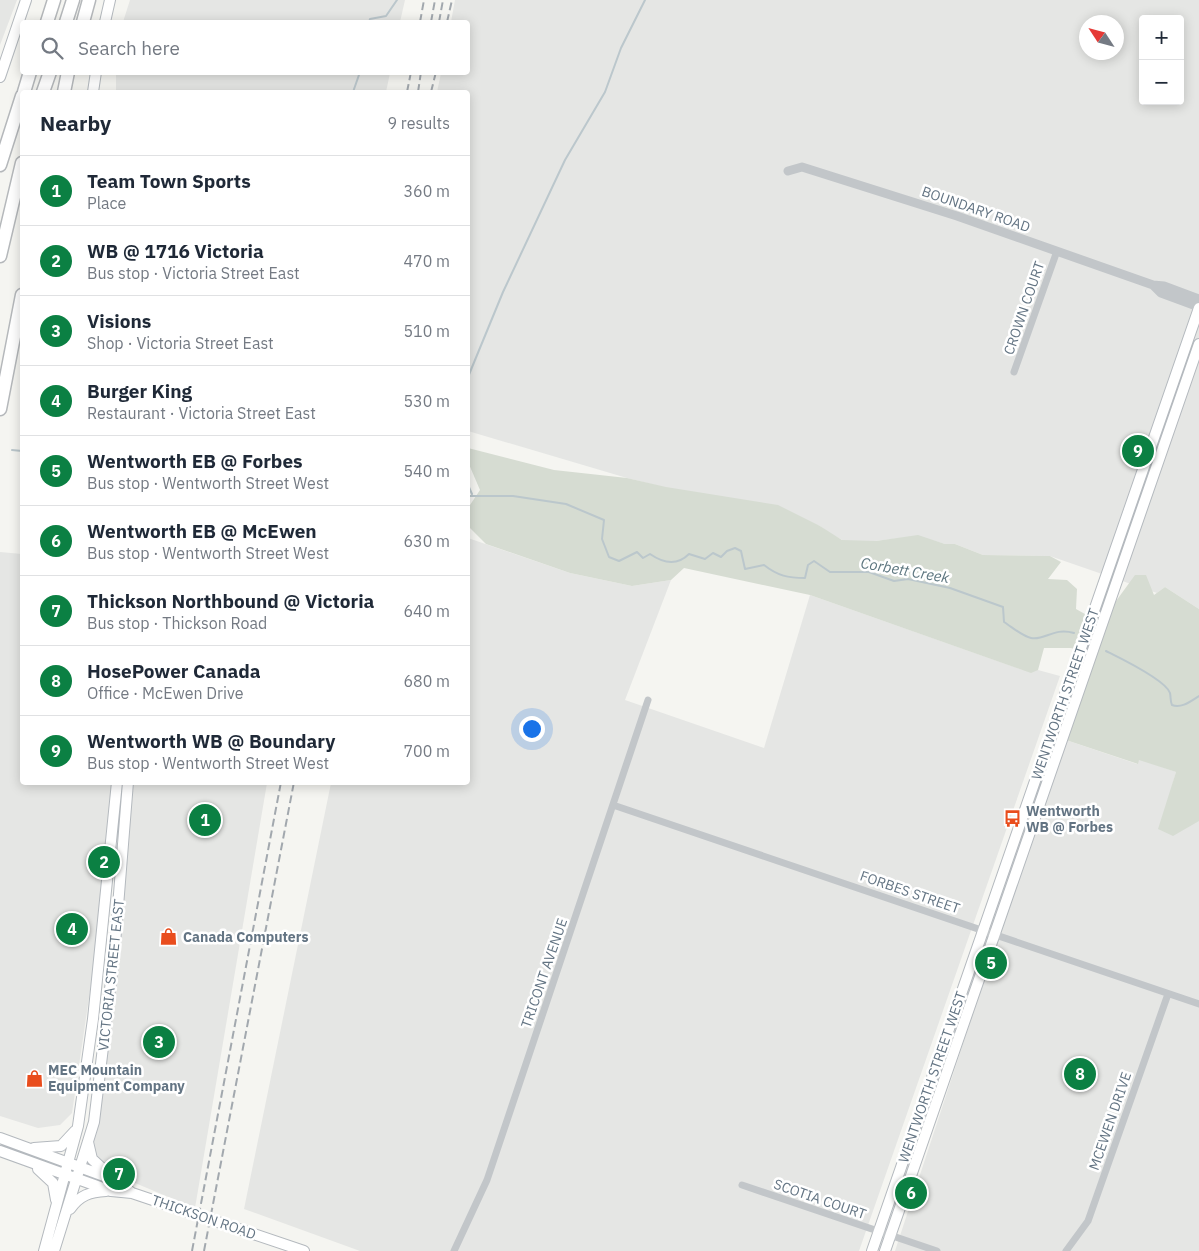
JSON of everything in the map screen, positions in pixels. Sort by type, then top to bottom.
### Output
[{"type":"highway","points":[[48,20],[54,0]]},
{"type":"highway","points":[[67,20],[73,0]]},
{"type":"highway","points":[[84,20],[89,0]]},
{"type":"highway","points":[[24,90],[29,75]]},
{"type":"highway","points":[[44,90],[49,75]]},
{"type":"highway","points":[[64,90],[67,75]]},
{"type":"highway","points":[[0,165],[20,103]]},
{"type":"highway","points":[[0,226],[20,165]]},
{"type":"highway","points":[[0,256],[20,171]]},
{"type":"highway","points":[[0,409],[20,305]]},
{"type":"main road","points":[[0,77],[26,0]]},
{"type":"main road","points":[[105,20],[110,0]]},
{"type":"main road","points":[[94,90],[96,75]]},
{"type":"main road","name":"WENTWORTH STREET WEST","points":[[872,1251],[1199,307]]},
{"type":"main road","name":"WENTWORTH STREET WEST","points":[[885,1251],[1199,344]]},
{"type":"main road","name":"VICTORIA STREET EAST","points":[[44,1251],[78,1126],[95,998],[117,785]]},
{"type":"main road","name":"VICTORIA STREET EAST","points":[[54,1251],[94,1122],[103,1050],[128,785]]},
{"type":"main road","points":[[95,998],[101,1004],[97,1043],[103,1050]]},
{"type":"main road","points":[[28,1148],[61,1146],[78,1126]]},
{"type":"main road","points":[[88,1137],[92,1159],[115,1180]]},
{"type":"main road","name":"THICKSON ROAD","points":[[0,1138],[115,1180],[132,1193]]},
{"type":"main road","name":"THICKSON ROAD","points":[[0,1151],[111,1191],[132,1193],[304,1251]]},
{"type":"main road","points":[[27,1161],[53,1183],[56,1192],[56,1207]]},
{"type":"main road","points":[[66,1216],[76,1200],[85,1194],[111,1191]]},
{"type":"street","name":"BOUNDARY ROAD","points":[[788,170],[802,167],[1154,285],[1164,286],[1199,298]]},
{"type":"street","name":"CROWN COURT","points":[[1014,372],[1057,251]]},
{"type":"street","name":"BOUNDARY ROAD","points":[[1154,285],[1161,292],[1199,307]]},
{"type":"street","name":"TRICONT AVENUE","points":[[454,1251],[487,1180],[648,700]]},
{"type":"street","name":"FORBES STREET","points":[[613,805],[1199,1004]]},
{"type":"street","name":"MCEWEN DRIVE","points":[[1066,1251],[1088,1222],[1168,994]]},
{"type":"street","name":"SCOTIA COURT","points":[[742,1185],[890,1236]]},
{"type":"street","points":[[890,1236],[937,1251]]},
{"type":"shaded area","points":[[0,0],[17,0],[0,45]]},
{"type":"shaded area","points":[[130,0],[405,0],[400,20],[124,20]]},
{"type":"shaded area","points":[[455,0],[1199,0],[1199,609],[1165,587],[1157,593],[1050,556],[983,555],[955,544],[945,544],[918,536],[850,544],[820,526],[627,478],[470,432],[470,90],[437,90],[441,75],[470,75],[470,20],[451,20]]},
{"type":"shaded area","points":[[116,75],[390,75],[386,90],[116,90]]},
{"type":"shaded area","points":[[470,449],[554,470],[627,478],[666,487],[778,505],[820,526],[842,540],[876,541],[918,535],[945,544],[955,544],[983,555],[1050,556],[1061,562],[1048,579],[1067,580],[1077,589],[1076,609],[1092,618],[1103,619],[1135,575],[1146,575],[1154,595],[1165,587],[1199,609],[1199,821],[1173,836],[1158,829],[1176,772],[1139,760],[1138,764],[1063,739],[1092,654],[1071,648],[1044,648],[1038,670],[1031,673],[810,595],[684,568],[671,580],[632,586],[570,573],[486,544],[470,528],[470,505],[480,490],[470,467]]},
{"type":"shaded area","points":[[470,539],[570,573],[632,586],[671,580],[625,700],[764,748],[810,595],[1023,670],[1038,670],[1060,676],[859,1251],[360,1251],[244,1209],[331,785],[470,785]]},
{"type":"shaded area","points":[[0,552],[20,554],[20,785],[114,785],[96,950],[72,1113],[60,1125],[38,1128],[0,1116]]},
{"type":"shaded area","points":[[1063,739],[1137,764],[1139,759],[1176,772],[1172,786],[1199,821],[1199,1251],[895,1251]]},
{"type":"shaded area","points":[[134,785],[267,785],[195,1208],[111,1173],[104,1169],[91,1149]]},
{"type":"waterway","points":[[370,20],[386,16],[397,0]]},
{"type":"waterway","points":[[470,372],[503,292],[565,160],[605,92],[621,48],[645,0]]},
{"type":"waterway","points":[[354,90],[359,75]]},
{"type":"waterway","points":[[12,450],[20,451]]},
{"type":"waterway","points":[[470,490],[472,494]]},
{"type":"waterway","name":"Corbett Creek","points":[[470,496],[513,496],[566,504],[604,520],[602,539],[609,557],[619,561],[637,552],[643,558],[650,554],[670,562],[680,560],[689,554],[705,559],[713,553],[721,557],[727,551],[735,548],[741,551],[745,569],[764,565],[783,576],[805,578],[808,565],[814,561],[830,572],[869,572],[894,581],[908,579],[950,588],[1003,607],[1004,622],[1031,638],[1041,638],[1060,632],[1074,633]]},
{"type":"waterway","name":"Corbett Creek","points":[[1106,651],[1160,682],[1170,693],[1172,705],[1179,706],[1199,696]]},
{"type":"railway","points":[[420,20],[424,0]]},
{"type":"railway","points":[[431,20],[435,0]]},
{"type":"railway","points":[[439,20],[443,0]]},
{"type":"railway","points":[[447,20],[452,0]]},
{"type":"railway","points":[[407,90],[410,75]]},
{"type":"railway","points":[[418,90],[421,75]]},
{"type":"railway","points":[[432,90],[435,75]]},
{"type":"railway","points":[[192,1251],[280,785]]},
{"type":"railway","points":[[204,1251],[293,785]]},
{"type":"place","name":"Wentworth WB @ Boundary","points":[[1138,451]]},
{"type":"place","name":"Wentworth WB @ Forbes","points":[[1012,819]]},
{"type":"place","name":"Team Town Sports","points":[[205,820]]},
{"type":"place","name":"WB @ 1716 Victoria","points":[[104,862]]},
{"type":"place","name":"Burger King","points":[[72,929]]},
{"type":"place","name":"Canada Computers","points":[[169,937]]},
{"type":"place","name":"Wentworth EB @ Forbes","points":[[991,963]]},
{"type":"place","name":"Visions","points":[[159,1042]]},
{"type":"place","name":"HosePower Canada","points":[[1080,1074]]},
{"type":"place","name":"MEC Mountain Equipment Company","points":[[34,1078]]},
{"type":"place","name":"Thickson Northbound @ Victoria","points":[[119,1174]]},
{"type":"place","name":"Wentworth EB @ McEwen","points":[[911,1193]]}]
